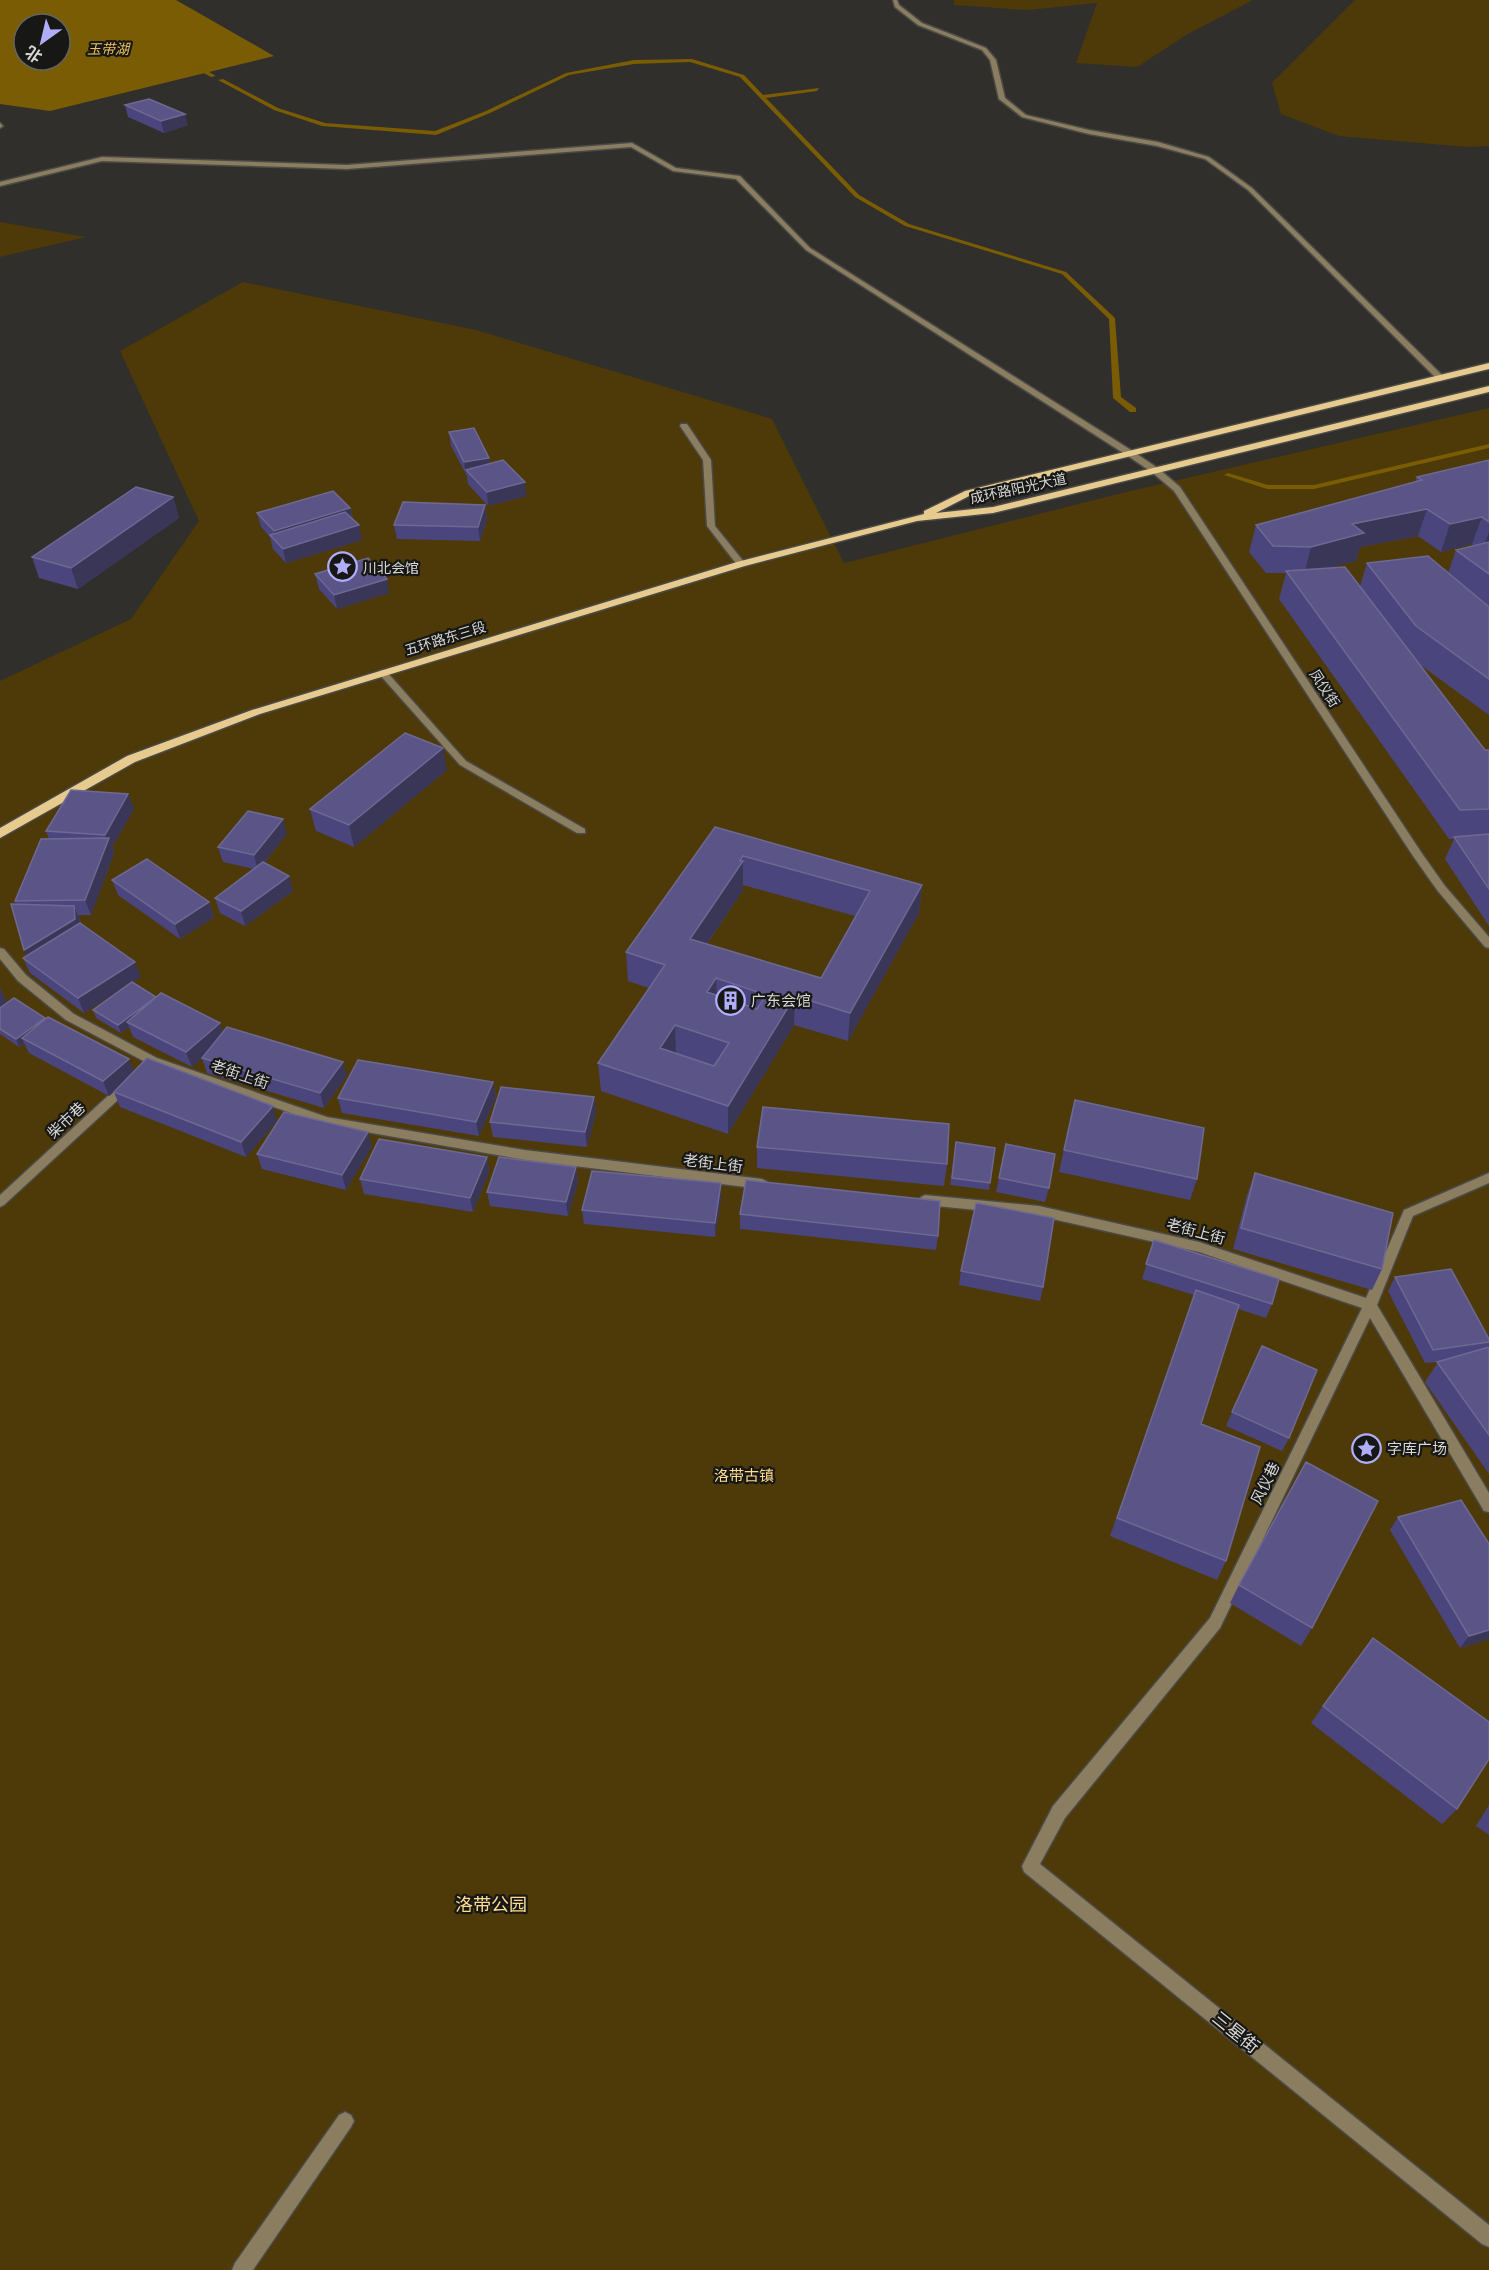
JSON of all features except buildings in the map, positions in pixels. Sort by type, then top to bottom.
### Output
[{"type":"main road","name":"成环路阳光大道","points":[[917,518],[968,494],[1489,366]]},
{"type":"main road","name":"成环路阳光大道","points":[[917,518],[993,510],[1489,389]]},
{"type":"main road","name":"五环路东三段","points":[[0,834],[131,759],[256,712],[741,564],[917,518]]},
{"type":"street","points":[[895,0],[897,6],[920,24],[984,49],[993,60],[1002,99],[1024,116],[1089,132],[1158,144],[1207,158],[1250,189],[1442,378]]},
{"type":"street","name":"凤仪街","points":[[0,184],[102,159],[347,167],[632,145],[675,170],[738,177],[808,249],[1131,454],[1177,489],[1435,879],[1489,944]]},
{"type":"street","points":[[684,426],[707,460],[711,526],[741,564]]},
{"type":"street","points":[[382,673],[463,763],[581,831]]},
{"type":"street","name":"老街上街","points":[[0,952],[22,978],[70,1017],[144,1069],[326,1121],[525,1155],[778,1186]]},
{"type":"street","name":"柴市巷","points":[[0,1202],[144,1069]]},
{"type":"street","name":"风仪巷","points":[[1059,1812],[1215,1623],[1370,1305],[1408,1213],[1489,1178]]},
{"type":"street","name":"老街上街","points":[[909,1198],[1039,1211],[1199,1247],[1370,1305]]},
{"type":"street","points":[[1370,1305],[1489,1506]]},
{"type":"street","name":"三星街","points":[[1059,1812],[1030,1866],[1489,2237]]},
{"type":"street","points":[[242,2270],[345,2121]]},
{"type":"green space","points":[[954,0],[1253,0],[1188,34],[1137,67],[1076,63],[1097,3],[1027,10],[954,5]]},
{"type":"green space","points":[[1355,0],[1489,0],[1489,146],[1467,147],[1339,136],[1281,114],[1272,83]]},
{"type":"green space","points":[[0,222],[86,237],[0,257]]},
{"type":"green space","name":"洛带古镇","points":[[243,282],[476,330],[772,419],[844,563],[1126,492],[1489,408],[1489,2270],[0,2270],[0,681],[131,619],[199,521],[120,351]]},
{"type":"water","name":"玉带湖","points":[[0,0],[176,0],[274,56],[50,111],[0,104]]},
{"type":"waterway","points":[[221,80],[276,109],[324,125],[436,133],[488,112],[568,74],[634,62],[690,60],[742,76],[762,97]]},
{"type":"waterway","points":[[195,66],[213,76]]},
{"type":"waterway","points":[[762,97],[817,89]]},
{"type":"waterway","points":[[762,97],[857,196],[907,225],[1064,273],[1112,318],[1117,398],[1133,410]]},
{"type":"waterway","points":[[1228,475],[1267,487],[1314,487],[1489,446]]},
{"type":"place","name":"川北会馆","points":[[342,567]]},
{"type":"place","name":"广东会馆","points":[[730,1000]]},
{"type":"place","name":"字库广场","points":[[1366,1448]]},
{"type":"park label","name":"洛带公园","points":[[491,1904]]}]
